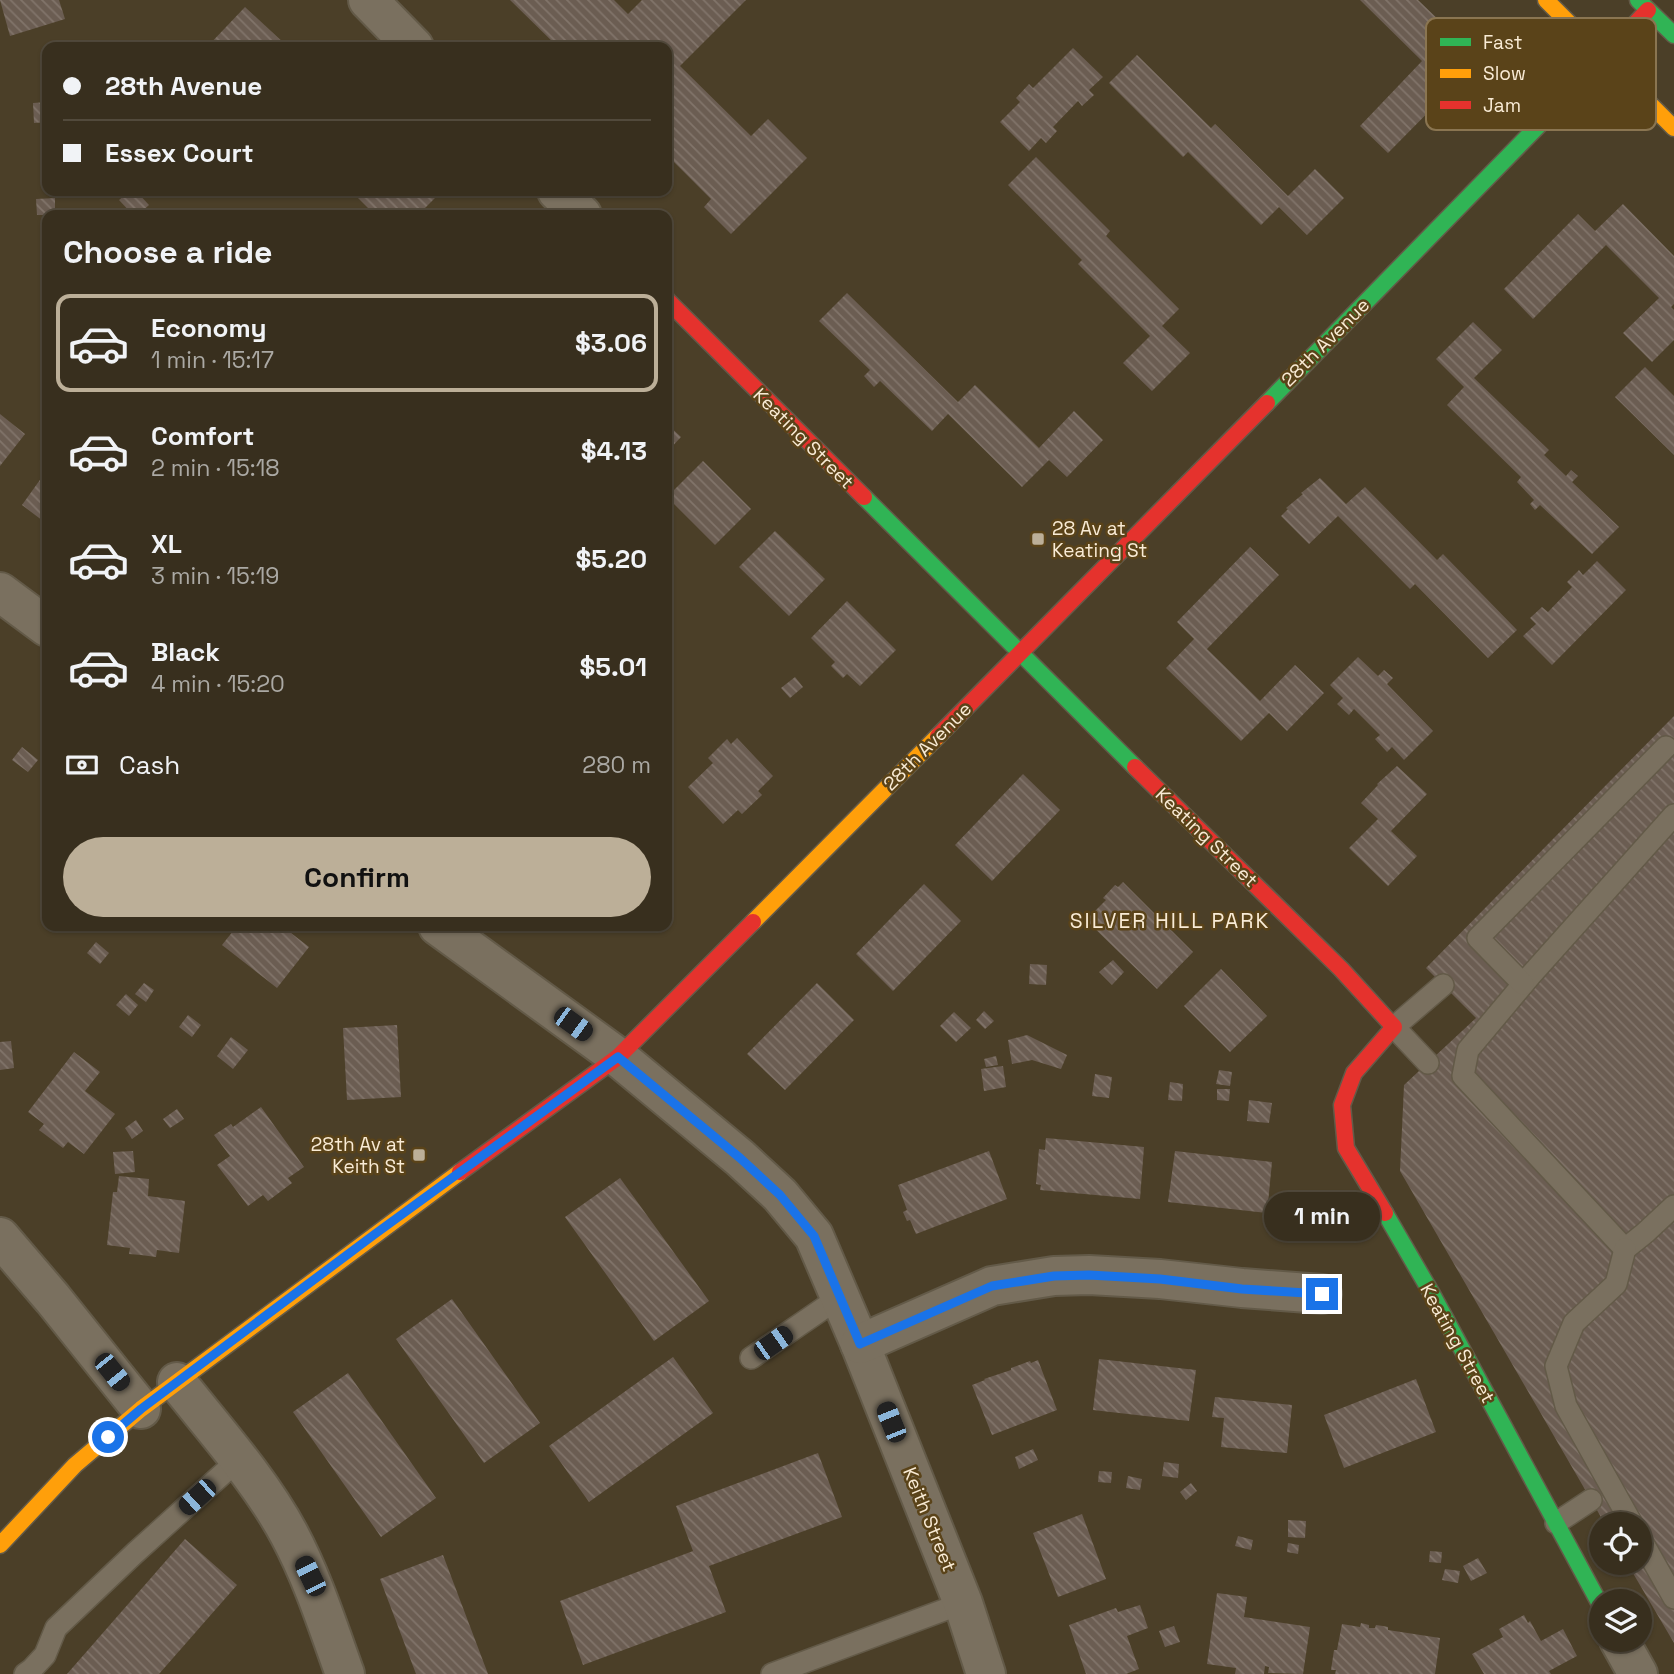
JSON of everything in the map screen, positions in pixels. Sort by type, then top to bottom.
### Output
[{"type":"street","points":[[368,0],[409,42]]},
{"type":"street","points":[[1546,0],[1564,18]]},
{"type":"street","points":[[1643,5],[1674,35]]},
{"type":"street","points":[[1656,110],[1674,128]]},
{"type":"street","name":"28th Avenue","points":[[0,1545],[75,1465],[141,1409],[618,1057],[1534,130]]},
{"type":"street","points":[[562,196],[577,210]]},
{"type":"street","name":"Keating Street","points":[[672,305],[1331,959],[1394,1027],[1354,1073],[1342,1105],[1346,1148],[1432,1294],[1592,1589]]},
{"type":"street","points":[[0,592],[42,624]]},
{"type":"street","name":"Keith Street","points":[[445,931],[618,1057],[740,1158],[780,1195],[814,1236],[963,1603],[986,1674]]},
{"type":"street","points":[[0,1237],[141,1409]]},
{"type":"street","points":[[860,1344],[992,1286],[1054,1276],[1160,1279],[1242,1289],[1322,1294]]},
{"type":"street","points":[[177,1382],[264,1494],[293,1543],[310,1576],[345,1674]]},
{"type":"street","points":[[1626,1652],[1638,1674]]},
{"type":"lane","points":[[1523,984],[1478,938],[1666,747]]},
{"type":"lane","points":[[1625,1248],[1463,1076],[1468,1051],[1523,984],[1674,815]]},
{"type":"lane","points":[[1428,1063],[1394,1027],[1443,985]]},
{"type":"lane","points":[[1625,1512],[1566,1406],[1556,1366],[1574,1323],[1616,1284],[1625,1248],[1674,1206]]},
{"type":"lane","points":[[751,1359],[840,1297]]},
{"type":"lane","points":[[24,1674],[45,1655],[56,1628],[238,1460]]},
{"type":"lane","points":[[1556,1523],[1591,1500]]},
{"type":"lane","points":[[1652,1559],[1674,1598]]},
{"type":"lane","points":[[772,1674],[963,1603]]},
{"type":"building","points":[[0,0],[59,0],[65,19],[10,36]]},
{"type":"building","points":[[510,0],[614,0],[628,14],[642,0],[746,0],[680,66],[751,136],[768,119],[807,158],[731,234],[704,207],[711,199],[672,160],[672,42],[553,42]]},
{"type":"building","points":[[1360,0],[1418,0],[1437,18],[1426,18],[1426,114],[1388,153],[1360,126],[1422,61]]},
{"type":"building","points":[[245,7],[283,42],[212,42]]},
{"type":"building","points":[[1073,48],[1103,77],[1089,90],[1094,95],[1082,106],[1078,101],[1053,127],[1057,131],[1046,143],[1041,138],[1029,151],[1000,122],[1020,102],[1016,98],[1029,84],[1033,88]]},
{"type":"building","points":[[1137,55],[1211,128],[1215,124],[1288,196],[1315,169],[1344,198],[1307,235],[1279,207],[1261,225],[1188,152],[1183,157],[1109,83]]},
{"type":"building","points":[[42,102],[42,122],[34,123],[33,103]]},
{"type":"building","points":[[1036,157],[1110,231],[1106,236],[1179,309],[1162,326],[1190,353],[1152,391],[1123,363],[1150,336],[1078,264],[1082,260],[1008,185]]},
{"type":"building","points":[[124,196],[141,196],[149,205],[144,210],[128,210],[119,200]]},
{"type":"building","points":[[356,196],[437,196],[423,210],[370,210]]},
{"type":"building","points":[[55,198],[55,210],[42,210],[42,215],[37,215],[36,199]]},
{"type":"building","points":[[1623,204],[1674,256],[1674,304],[1671,307],[1674,310],[1674,340],[1652,362],[1623,333],[1659,298],[1606,245],[1533,319],[1504,289],[1578,214],[1595,231]]},
{"type":"building","points":[[847,293],[958,402],[975,385],[1039,448],[1074,411],[1103,440],[1067,477],[1049,460],[1022,487],[948,414],[932,431],[880,381],[874,387],[864,376],[870,370],[819,321]]},
{"type":"building","points":[[1473,322],[1502,350],[1474,378],[1549,450],[1544,455],[1566,476],[1571,470],[1578,476],[1572,482],[1619,527],[1592,554],[1540,505],[1535,510],[1530,504],[1534,500],[1517,482],[1521,477],[1447,405],[1464,387],[1436,359]]},
{"type":"building","points":[[1645,367],[1674,396],[1674,455],[1615,397]]},
{"type":"building","points":[[0,414],[25,434],[0,466]]},
{"type":"building","points":[[672,429],[681,437],[672,447]]},
{"type":"building","points":[[703,461],[751,509],[715,545],[672,502],[672,492]]},
{"type":"building","points":[[42,477],[42,520],[22,505]]},
{"type":"building","points":[[1320,478],[1346,504],[1365,487],[1437,560],[1443,554],[1517,630],[1488,658],[1415,584],[1410,589],[1338,516],[1309,544],[1281,516],[1288,509],[1286,508],[1303,494],[1301,493]]},
{"type":"building","points":[[775,531],[825,579],[789,616],[739,567]]},
{"type":"building","points":[[1250,547],[1279,575],[1207,649],[1260,701],[1295,665],[1324,693],[1287,731],[1269,713],[1241,741],[1166,668],[1194,639],[1177,622]]},
{"type":"building","points":[[1597,561],[1626,590],[1552,665],[1523,636],[1536,624],[1530,618],[1542,607],[1548,612],[1572,587],[1567,582],[1579,570],[1583,575]]},
{"type":"building","points":[[847,601],[896,650],[860,686],[847,674],[843,678],[831,666],[835,662],[811,638]]},
{"type":"building","points":[[1358,657],[1378,676],[1384,670],[1393,678],[1387,684],[1433,731],[1404,760],[1392,747],[1387,752],[1375,739],[1380,735],[1354,709],[1349,715],[1337,704],[1343,698],[1330,685]]},
{"type":"building","points":[[795,677],[803,687],[790,698],[781,688]]},
{"type":"building","points":[[1674,716],[1674,1643],[1652,1606],[1652,1589],[1642,1589],[1634,1575],[1652,1575],[1652,1512],[1598,1512],[1400,1171],[1404,1085],[1476,1018],[1426,968]]},
{"type":"building","points":[[737,738],[773,776],[758,791],[762,795],[742,814],[738,810],[723,824],[688,787],[713,763],[708,758],[727,739],[731,744]]},
{"type":"building","points":[[22,747],[38,760],[28,772],[12,760]]},
{"type":"building","points":[[1397,766],[1427,794],[1391,831],[1417,856],[1388,886],[1349,848],[1378,819],[1361,803]]},
{"type":"building","points":[[1023,774],[1060,810],[992,881],[955,845]]},
{"type":"building","points":[[1123,882],[1193,952],[1157,989],[1086,920],[1106,900],[1103,898],[1115,885],[1118,887]]},
{"type":"building","points":[[924,884],[961,921],[893,991],[856,954]]},
{"type":"building","points":[[233,931],[288,931],[309,947],[277,988],[222,945]]},
{"type":"building","points":[[96,942],[109,953],[100,964],[87,953]]},
{"type":"building","points":[[1113,960],[1124,972],[1112,985],[1099,972]]},
{"type":"building","points":[[1030,964],[1047,965],[1046,985],[1029,984]]},
{"type":"building","points":[[1221,969],[1267,1016],[1230,1052],[1184,1006]]},
{"type":"building","points":[[144,983],[154,990],[146,1002],[135,994]]},
{"type":"building","points":[[817,983],[854,1020],[785,1090],[747,1054]]},
{"type":"building","points":[[126,994],[138,1005],[129,1016],[116,1005]]},
{"type":"building","points":[[984,1011],[994,1021],[985,1029],[976,1020]]},
{"type":"building","points":[[954,1012],[971,1028],[956,1042],[940,1026]]},
{"type":"building","points":[[188,1015],[201,1025],[192,1037],[179,1027]]},
{"type":"building","points":[[397,1025],[401,1097],[347,1100],[343,1028]]},
{"type":"building","points":[[1027,1035],[1067,1055],[1061,1069],[1032,1060],[1012,1064],[1008,1040]]},
{"type":"building","points":[[231,1037],[248,1050],[233,1069],[217,1056]]},
{"type":"building","points":[[11,1041],[14,1068],[0,1070],[0,1042]]},
{"type":"building","points":[[74,1052],[100,1072],[85,1091],[115,1114],[84,1154],[68,1142],[63,1148],[39,1130],[44,1124],[28,1112]]},
{"type":"building","points":[[996,1056],[998,1065],[986,1067],[984,1059]]},
{"type":"building","points":[[1003,1066],[1006,1087],[984,1091],[981,1069]]},
{"type":"building","points":[[1219,1070],[1232,1072],[1230,1086],[1216,1084]]},
{"type":"building","points":[[1095,1074],[1112,1077],[1109,1098],[1092,1096]]},
{"type":"building","points":[[1170,1082],[1183,1084],[1182,1101],[1168,1100]]},
{"type":"building","points":[[1217,1089],[1230,1089],[1229,1101],[1217,1100]]},
{"type":"building","points":[[1249,1100],[1272,1103],[1269,1123],[1247,1121]]},
{"type":"building","points":[[261,1107],[304,1167],[288,1178],[292,1183],[268,1201],[263,1195],[248,1206],[217,1165],[230,1156],[214,1135],[231,1124],[233,1127]]},
{"type":"building","points":[[177,1109],[184,1119],[170,1128],[163,1119]]},
{"type":"building","points":[[136,1120],[143,1131],[132,1139],[125,1128]]},
{"type":"building","points":[[1046,1138],[1144,1147],[1140,1199],[1040,1190],[1041,1185],[1036,1184],[1039,1149],[1045,1150]]},
{"type":"building","points":[[133,1151],[135,1172],[115,1174],[113,1152]]},
{"type":"building","points":[[989,1151],[1007,1199],[916,1234],[903,1212],[907,1210],[898,1185]]},
{"type":"building","points":[[1175,1151],[1272,1162],[1267,1213],[1168,1202]]},
{"type":"building","points":[[119,1176],[149,1179],[148,1196],[185,1201],[179,1253],[157,1250],[156,1257],[129,1254],[130,1248],[107,1245],[113,1192],[117,1192]]},
{"type":"building","points":[[620,1178],[709,1301],[654,1341],[565,1217]]},
{"type":"building","points":[[452,1299],[540,1423],[484,1463],[396,1339]]},
{"type":"building","points":[[673,1357],[713,1413],[589,1502],[549,1446]]},
{"type":"building","points":[[1099,1359],[1196,1370],[1189,1421],[1093,1410]]},
{"type":"building","points":[[1038,1360],[1057,1410],[992,1435],[972,1385]]},
{"type":"building","points":[[348,1373],[436,1498],[381,1537],[293,1412]]},
{"type":"building","points":[[1416,1379],[1436,1432],[1344,1468],[1324,1415]]},
{"type":"building","points":[[1215,1397],[1292,1405],[1287,1453],[1221,1447],[1224,1418],[1212,1417]]},
{"type":"building","points":[[1033,1449],[1038,1460],[1019,1469],[1015,1457]]},
{"type":"building","points":[[818,1453],[842,1517],[709,1566],[726,1612],[583,1665],[560,1601],[693,1551],[676,1506]]},
{"type":"building","points":[[1164,1462],[1179,1464],[1178,1478],[1162,1476]]},
{"type":"building","points":[[1099,1471],[1112,1472],[1111,1483],[1098,1482]]},
{"type":"building","points":[[1128,1476],[1142,1479],[1140,1490],[1126,1488]]},
{"type":"building","points":[[1191,1483],[1197,1491],[1186,1500],[1180,1492]]},
{"type":"building","points":[[1082,1514],[1106,1579],[1058,1597],[1033,1533]]},
{"type":"building","points":[[1288,1520],[1306,1521],[1305,1538],[1288,1537]]},
{"type":"building","points":[[1238,1536],[1253,1540],[1251,1550],[1235,1546]]},
{"type":"building","points":[[185,1539],[237,1585],[159,1674],[67,1674]]},
{"type":"building","points":[[1288,1543],[1299,1545],[1298,1554],[1287,1552]]},
{"type":"building","points":[[1430,1551],[1442,1552],[1441,1563],[1429,1562]]},
{"type":"building","points":[[443,1555],[488,1674],[416,1674],[380,1579]]},
{"type":"building","points":[[1478,1558],[1487,1573],[1471,1581],[1463,1566]]},
{"type":"building","points":[[1445,1569],[1460,1571],[1458,1583],[1442,1580]]},
{"type":"building","points":[[1217,1593],[1247,1597],[1244,1617],[1310,1627],[1303,1674],[1268,1673],[1269,1667],[1265,1666],[1264,1674],[1235,1674],[1236,1668],[1207,1664]]},
{"type":"building","points":[[1140,1605],[1148,1628],[1127,1636],[1139,1669],[1126,1674],[1086,1674],[1069,1625],[1116,1608],[1118,1612]]},
{"type":"building","points":[[1524,1615],[1541,1641],[1563,1629],[1577,1656],[1549,1671],[1551,1674],[1484,1674],[1472,1654],[1503,1637],[1499,1629]]},
{"type":"building","points":[[1361,1623],[1369,1625],[1369,1628],[1375,1628],[1376,1625],[1388,1627],[1388,1630],[1440,1638],[1435,1674],[1335,1674],[1336,1670],[1331,1670],[1342,1624],[1360,1627]]},
{"type":"building","points":[[1174,1626],[1180,1642],[1165,1647],[1159,1631]]},
{"type":"traffic: fast","points":[[1638,0],[1674,35]]},
{"type":"traffic: fast","points":[[1267,403],[1534,130]]},
{"type":"traffic: fast","points":[[864,497],[1135,767]]},
{"type":"traffic: fast","points":[[1385,1213],[1432,1294],[1592,1589]]},
{"type":"traffic: slow","points":[[1546,0],[1564,18]]},
{"type":"traffic: slow","points":[[1656,110],[1674,128]]},
{"type":"traffic: slow","points":[[753,922],[938,736]]},
{"type":"traffic: slow","points":[[0,1545],[75,1465],[141,1409],[460,1172]]},
{"type":"traffic: jam","points":[[1641,18],[1648,10]]},
{"type":"traffic: jam","points":[[672,305],[864,497]]},
{"type":"traffic: jam","points":[[938,736],[1267,403]]},
{"type":"traffic: jam","points":[[1135,767],[1341,969],[1394,1027],[1354,1073],[1342,1105],[1346,1148],[1385,1213]]},
{"type":"traffic: jam","points":[[460,1172],[618,1057],[753,922]]},
{"type":"place","name":"28 Av at Keating St","points":[[1038,539]]},
{"type":"place","name":"28th Av at Keith St","points":[[419,1155]]},
{"type":"district","name":"SILVER HILL PARK","points":[[1170,921]]},
{"type":"route","points":[[108,1437],[141,1409],[375,1234],[618,1057],[740,1158],[780,1195],[814,1236],[860,1344],[992,1286],[1054,1276],[1160,1279],[1242,1289],[1322,1294]]}]
